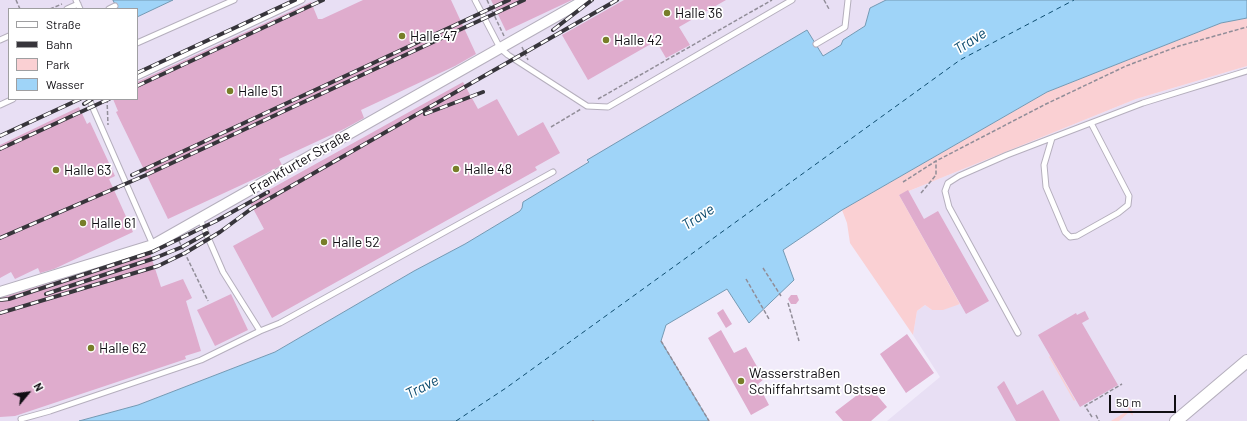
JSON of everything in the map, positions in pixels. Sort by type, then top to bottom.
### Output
[{"type":"street","name":"Frankfurter Straße","points":[[0,292],[153,246],[503,45],[585,0]]},
{"type":"street","points":[[1176,421],[1247,361]]},
{"type":"lane","points":[[138,43],[234,0]]},
{"type":"lane","points":[[138,77],[302,0]]},
{"type":"lane","points":[[475,0],[513,59],[587,106],[608,108],[792,0]]},
{"type":"lane","points":[[816,44],[845,27],[848,0]]},
{"type":"lane","points":[[111,8],[115,6]]},
{"type":"lane","points":[[1018,334],[949,207],[945,191],[948,183],[959,176],[1143,103],[1247,71]]},
{"type":"lane","points":[[0,105],[11,100]]},
{"type":"lane","points":[[89,100],[153,246]]},
{"type":"lane","points":[[1052,138],[1044,165],[1046,187],[1065,232],[1070,236],[1077,236],[1118,213],[1128,205],[1130,196],[1090,123]]},
{"type":"lane","points":[[21,418],[50,411],[201,360],[260,331],[280,323],[553,172]]},
{"type":"lane","points":[[200,219],[224,272],[260,331]]},
{"type":"path","points":[[487,0],[503,45]]},
{"type":"path","points":[[551,127],[772,0]]},
{"type":"path","points":[[824,0],[829,9]]},
{"type":"path","points":[[52,8],[65,2]]},
{"type":"path","points":[[903,182],[936,161],[1046,104],[1126,66],[1179,46],[1247,27]]},
{"type":"path","points":[[107,100],[108,128]]},
{"type":"path","points":[[921,193],[936,175],[936,161]]},
{"type":"path","points":[[175,233],[208,301]]},
{"type":"path","points":[[763,268],[781,296]]},
{"type":"path","points":[[746,279],[769,319]]},
{"type":"path","points":[[788,303],[799,341]]},
{"type":"path","points":[[661,341],[709,421]]},
{"type":"path","points":[[1092,418],[1085,406],[1122,384]]},
{"type":"path","points":[[1096,415],[1099,421]]},
{"type":"shaded area","points":[[0,0],[113,0],[117,8],[8,8],[8,100],[138,100],[138,17],[173,0],[886,0],[870,8],[865,26],[843,40],[841,45],[823,56],[807,30],[588,161],[589,162],[523,205],[520,211],[275,352],[138,405],[79,421],[0,421]]},
{"type":"shaded area","points":[[1247,66],[1247,421],[887,421],[940,377],[913,335],[917,311],[925,305],[932,310],[960,304],[899,195],[1136,99]]},
{"type":"green space","points":[[1247,18],[1247,66],[1136,99],[899,195],[960,304],[943,310],[932,310],[925,305],[917,311],[913,335],[850,243],[847,223],[842,210],[1047,92],[1221,23]]},
{"type":"green space","points":[[1050,356],[1075,400],[1074,401],[1049,357]]},
{"type":"green space","points":[[1127,406],[1132,409],[1133,416],[1129,412],[1119,421],[1111,421],[1129,410]]},
{"type":"water","points":[[113,0],[173,0],[138,17],[138,8],[117,8]]},
{"type":"water","name":"Trave","points":[[886,0],[1247,0],[1247,18],[1221,23],[1047,92],[842,210],[783,250],[794,280],[749,323],[727,289],[666,325],[661,341],[709,421],[79,421],[138,405],[275,352],[520,211],[523,202],[589,162],[587,160],[807,30],[823,56],[841,45],[843,40],[865,26],[870,8]]},
{"type":"building","points":[[363,0],[451,0],[476,54],[455,66],[361,110],[364,118],[344,129],[279,159],[282,165],[168,219],[116,112],[118,111],[113,100],[138,100],[138,82],[311,2],[318,19],[322,19]]},
{"type":"building","points":[[491,0],[572,0],[506,31]]},
{"type":"building","points":[[624,0],[726,0],[679,27],[690,45],[666,58],[656,41],[588,80],[562,35]]},
{"type":"building","points":[[463,82],[478,109],[497,99],[518,136],[543,122],[560,153],[535,167],[537,170],[272,318],[233,246],[264,229],[249,201]]},
{"type":"building","points":[[79,107],[87,124],[90,122],[115,176],[109,179],[133,232],[54,269],[40,273],[38,268],[15,279],[11,272],[0,278],[0,145]]},
{"type":"building","points":[[908,190],[924,219],[938,211],[989,301],[966,314],[899,195]]},
{"type":"building","name":"Halle 62","points":[[150,253],[161,287],[183,279],[192,298],[186,301],[201,351],[185,356],[186,359],[15,416],[0,417],[0,298]]},
{"type":"building","points":[[231,294],[248,330],[215,346],[197,310]]},
{"type":"building","points":[[791,295],[797,295],[799,300],[796,304],[791,304],[788,299]]},
{"type":"building","points":[[723,309],[732,324],[726,328],[717,313]]},
{"type":"building","points":[[1085,311],[1089,319],[1082,323],[1118,385],[1080,407],[1038,335],[1076,313],[1077,315]]},
{"type":"building","name":"Wasserstraßen Schiffahrtsamt Ostsee","points":[[721,330],[734,353],[746,347],[764,379],[758,384],[769,405],[751,415],[708,338]]},
{"type":"building","points":[[907,334],[934,373],[906,393],[880,354]]},
{"type":"building","points":[[1004,381],[1017,405],[1043,390],[1060,421],[1016,421],[997,387]]},
{"type":"building","points":[[869,386],[887,407],[871,421],[843,421],[835,412]]},
{"type":"ferry route","points":[[456,421],[506,388],[960,60],[1074,0]]},
{"type":"railway","points":[[138,73],[295,0]]},
{"type":"railway","points":[[138,86],[323,0]]},
{"type":"railway","points":[[132,175],[509,0]]},
{"type":"railway","points":[[0,238],[146,175],[524,0]]},
{"type":"railway","points":[[553,30],[592,0]]},
{"type":"railway","points":[[0,313],[158,266],[185,253],[220,232],[251,209],[617,0]]},
{"type":"railway","points":[[425,114],[483,92]]},
{"type":"railway","points":[[0,136],[78,100]]},
{"type":"railway","points":[[84,104],[90,100]]},
{"type":"railway","points":[[0,149],[107,100]]},
{"type":"railway","points":[[0,300],[9,299],[152,252],[216,221],[268,192]]},
{"type":"railway","points":[[46,294],[155,258],[182,247],[207,233]]},
{"type":"place","name":"Halle 36","points":[[667,13]]},
{"type":"place","name":"Halle 47","points":[[402,36]]},
{"type":"place","name":"Halle 42","points":[[606,40]]},
{"type":"place","name":"Halle 51","points":[[230,91]]},
{"type":"place","name":"Halle 48","points":[[456,169]]},
{"type":"place","name":"Halle 63","points":[[56,170]]},
{"type":"place","name":"Halle 61","points":[[83,223]]},
{"type":"place","name":"Halle 52","points":[[324,242]]},
{"type":"place","name":"Halle 62","points":[[91,348]]},
{"type":"place","name":"Wasserstraßen Schiffahrtsamt Ostsee","points":[[741,381]]}]
